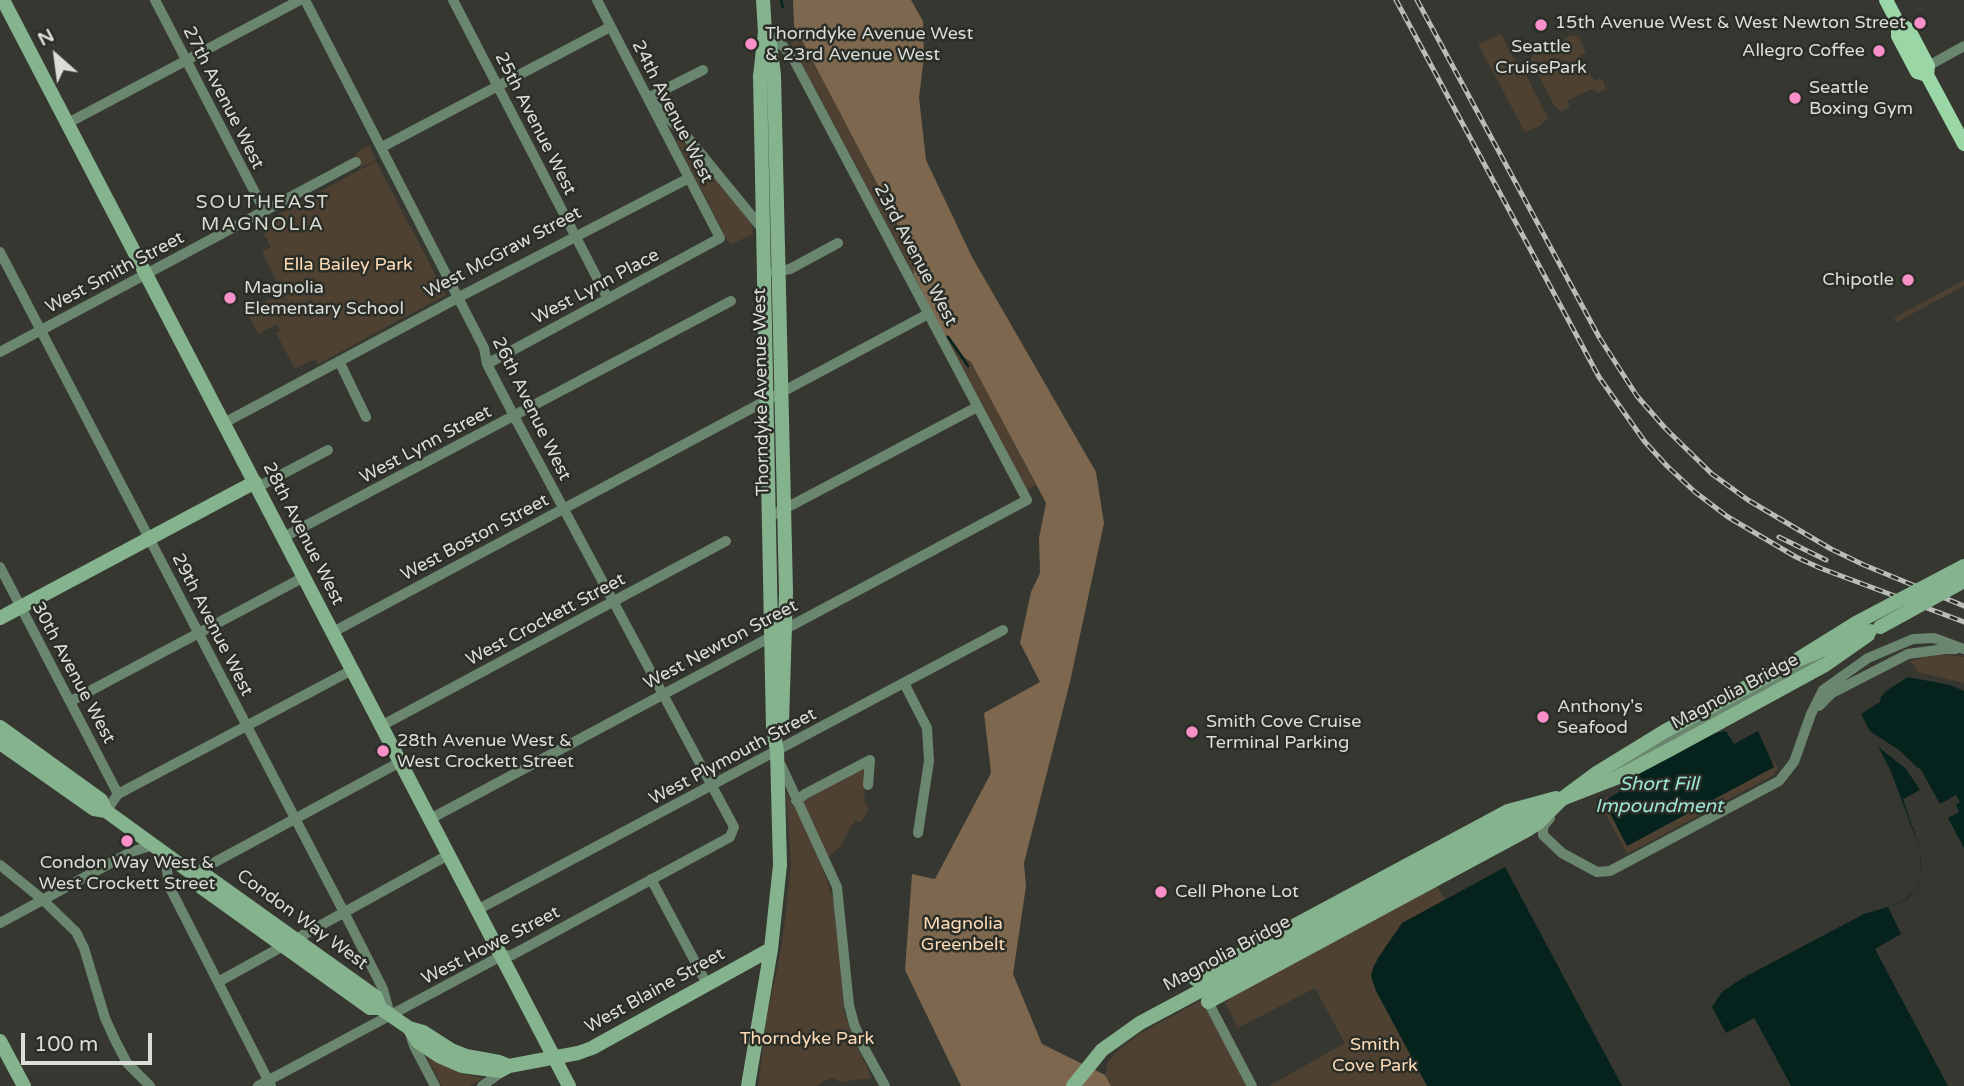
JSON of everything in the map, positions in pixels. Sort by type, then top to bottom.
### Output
[{"type":"main road","name":"Thorndyke Avenue West","points":[[748,1086],[771,949],[780,864],[777,751],[773,728],[764,274],[771,233],[774,75],[765,32],[763,0]]},
{"type":"main road","points":[[1886,0],[1898,23],[1898,36],[1917,72],[1927,71],[1964,144]]},
{"type":"main road","name":"28th Avenue West","points":[[4,8],[68,123],[569,1086]]},
{"type":"main road","name":"Thorndyke Avenue West","points":[[771,233],[779,271],[786,628],[782,731],[777,751]]},
{"type":"main road","points":[[0,618],[256,485]]},
{"type":"main road","name":"Magnolia Bridge","points":[[1795,661],[1883,609],[1964,566]]},
{"type":"main road","name":"Magnolia Bridge","points":[[1073,1086],[1102,1050],[1140,1023],[1564,797],[1616,778],[1671,749],[1825,665],[1880,627],[1964,581]]},
{"type":"main road","points":[[1818,660],[1877,618],[1883,609]]},
{"type":"main road","name":"Magnolia Bridge","points":[[1564,797],[1595,774],[1665,731],[1795,661],[1880,627]]},
{"type":"main road","points":[[1818,660],[1868,635]]},
{"type":"main road","name":"Condon Way West","points":[[0,727],[101,800],[106,811]]},
{"type":"main road","name":"Condon Way West","points":[[0,743],[94,809],[106,811],[193,874],[201,887],[289,942],[370,1008],[385,1012],[409,1028],[423,1032],[436,1042],[466,1056],[509,1066],[554,1058]]},
{"type":"main road","points":[[1195,979],[1508,811],[1564,797]]},
{"type":"main road","points":[[1208,1002],[1527,830],[1564,797]]},
{"type":"main road","name":"West Blaine Street","points":[[554,1058],[592,1048],[771,949]]},
{"type":"main road","points":[[0,1041],[24,1086]]},
{"type":"street","name":"27th Avenue West","points":[[155,0],[264,210]]},
{"type":"street","points":[[68,123],[300,0]]},
{"type":"street","name":"26th Avenue West","points":[[305,0],[484,348],[487,364],[734,828]]},
{"type":"street","name":"25th Avenue West","points":[[453,0],[608,299]]},
{"type":"street","name":"24th Avenue West","points":[[597,0],[720,238]]},
{"type":"street","points":[[382,147],[610,27]]},
{"type":"street","name":"23rd Avenue West","points":[[765,32],[784,47],[794,60],[1027,500]]},
{"type":"street","points":[[1927,71],[1964,46]]},
{"type":"street","points":[[703,70],[648,98],[688,138],[771,233]]},
{"type":"street","name":"West Smith Street","points":[[0,352],[356,162]]},
{"type":"street","name":"West McGraw Street","points":[[224,423],[689,178]]},
{"type":"street","name":"West Lynn Place","points":[[487,364],[720,238]]},
{"type":"street","points":[[764,274],[790,269],[838,243]]},
{"type":"street","name":"29th Avenue West","points":[[0,252],[344,912],[383,989],[385,1012]]},
{"type":"street","name":"West Lynn Street","points":[[284,537],[730,301]]},
{"type":"street","name":"West Boston Street","points":[[333,632],[928,314]]},
{"type":"street","points":[[339,361],[366,417]]},
{"type":"street","points":[[769,517],[977,407]]},
{"type":"street","points":[[256,485],[328,450]]},
{"type":"street","name":"West Newton Street","points":[[430,819],[1027,500]]},
{"type":"street","name":"West Crockett Street","points":[[381,726],[726,541]]},
{"type":"street","name":"30th Avenue West","points":[[0,567],[118,794]]},
{"type":"street","points":[[71,701],[304,576]]},
{"type":"street","name":"West Plymouth Street","points":[[477,910],[1003,630]]},
{"type":"street","points":[[1818,660],[1671,738],[1590,785],[1563,806],[1543,827],[1544,835],[1562,852],[1597,872],[1621,866],[1779,781],[1794,762],[1811,714],[1823,690],[1868,658],[1909,640],[1928,638],[1964,649]]},
{"type":"street","points":[[1925,650],[1928,638]]},
{"type":"street","points":[[1811,714],[1832,693],[1908,654],[1925,650],[1964,649]]},
{"type":"street","points":[[106,811],[118,794],[352,670]]},
{"type":"street","points":[[904,683],[927,728],[929,761],[918,833]]},
{"type":"street","points":[[777,751],[796,801],[837,887],[849,1004],[864,1048],[885,1086]]},
{"type":"street","points":[[796,801],[870,760],[868,785]]},
{"type":"street","points":[[193,874],[400,762]]},
{"type":"street","name":"West Howe Street","points":[[258,1086],[270,1083],[385,1012],[501,956],[512,955],[730,837],[734,828]]},
{"type":"street","points":[[0,923],[131,852],[153,845]]},
{"type":"street","points":[[218,982],[448,855]]},
{"type":"street","points":[[168,856],[169,886],[270,1083]]},
{"type":"street","points":[[0,864],[76,932],[115,1040],[127,1063],[150,1086]]},
{"type":"street","points":[[651,879],[707,985]]},
{"type":"street","points":[[1195,979],[1252,1086]]},
{"type":"street","points":[[409,1028],[414,1046],[435,1086]]},
{"type":"street","points":[[482,1086],[509,1066]]},
{"type":"green space","name":"Magnolia Greenbelt","points":[[793,0],[911,0],[923,21],[924,56],[919,98],[926,160],[972,257],[1096,472],[1104,523],[1070,682],[1024,863],[1026,886],[1013,974],[1042,1044],[1105,1075],[1111,1086],[961,1086],[905,970],[912,874],[935,879],[991,773],[984,713],[1040,682],[1020,643],[1031,592],[1040,573],[1039,538],[1046,503],[971,362],[964,357],[949,336],[944,335],[914,275],[914,265],[892,212],[794,25]]},
{"type":"green space","points":[[794,25],[892,212],[914,265],[914,275],[791,43],[791,30]]},
{"type":"green space","points":[[1501,34],[1517,64],[1520,63],[1548,118],[1540,126],[1525,132],[1478,44]]},
{"type":"green space","points":[[1572,35],[1579,37],[1586,52],[1580,56],[1594,81],[1600,78],[1605,89],[1598,93],[1592,89],[1567,101],[1570,106],[1561,112],[1554,105],[1530,60],[1533,55]]},
{"type":"green space","points":[[679,137],[752,224],[753,234],[730,245],[677,142]]},
{"type":"green space","points":[[369,145],[376,160],[361,167],[355,154]]},
{"type":"green space","name":"Ella Bailey Park","points":[[376,161],[446,295],[318,364],[315,359],[295,369],[276,333],[280,331],[277,324],[258,334],[246,311],[281,294],[290,308],[262,252],[271,247],[259,225]]},
{"type":"green space","points":[[1964,280],[1964,286],[1897,322],[1894,318]]},
{"type":"green space","points":[[944,335],[949,336],[964,357],[971,361],[1036,485],[1027,490]]},
{"type":"green space","points":[[1936,653],[1964,657],[1964,683],[1917,672],[1916,666],[1909,662]]},
{"type":"green space","points":[[1774,761],[1778,768],[1774,775],[1627,854],[1601,806],[1608,795],[1606,805],[1627,846],[1774,767]]},
{"type":"green space","name":"Thorndyke Park","points":[[864,768],[863,801],[869,809],[861,823],[855,820],[839,848],[821,863],[834,901],[844,1010],[852,1035],[872,1078],[840,1082],[832,1077],[816,1086],[758,1086],[767,1017],[782,944],[791,866],[786,790],[792,806]]},
{"type":"green space","name":"Smith Cove Park","points":[[1505,867],[1523,1086],[1269,1086],[1345,1043],[1315,988],[1238,1028],[1225,1003],[1234,994],[1437,886],[1445,899]]},
{"type":"green space","points":[[1205,998],[1252,1086],[1111,1086],[1105,1075],[1108,1062],[1117,1051],[1141,1033]]},
{"type":"green space","points":[[426,1056],[459,1073],[484,1078],[470,1086],[442,1086]]},
{"type":"water","points":[[1908,677],[1950,685],[1964,691],[1964,1086],[1791,1086],[1755,1019],[1726,1034],[1712,1007],[1722,992],[1741,979],[1864,914],[1906,899],[1917,888],[1921,875],[1920,849],[1890,769],[1861,714],[1880,702],[1886,691]]},
{"type":"water","name":"Short Fill Impoundment","points":[[1726,731],[1734,744],[1758,731],[1774,767],[1627,846],[1606,805],[1608,799],[1627,787],[1624,780],[1716,733]]},
{"type":"water","points":[[1505,867],[1622,1086],[1427,1086],[1376,991],[1371,976],[1373,968],[1402,923]]},
{"type":"pier","points":[[1865,728],[1899,750],[1920,768],[1940,804],[1956,795],[1960,802],[1956,805],[1959,812],[1948,818],[1964,848],[1964,1086],[1948,1086],[1875,949],[1901,934],[1888,907],[1907,899],[1917,888],[1921,875],[1920,849],[1903,799],[1920,790],[1906,769],[1871,741]]},
{"type":"pier","points":[[1710,1004],[1726,1033],[1754,1018],[1791,1086],[1787,1086],[1753,1023],[1725,1037],[1709,1009]]},
{"type":"waterway","points":[[781,0],[783,7]]},
{"type":"waterway","points":[[948,337],[968,366]]},
{"type":"railway","points":[[1396,0],[1599,377],[1645,442],[1695,492],[1728,517],[1796,557],[1964,622]]},
{"type":"railway","points":[[1417,0],[1599,337],[1637,396],[1665,428],[1712,474],[1748,500],[1831,549],[1964,606]]},
{"type":"railway","points":[[1779,537],[1826,560]]},
{"type":"place","name":"15th Avenue West & West Newton Street","points":[[1920,23]]},
{"type":"place","name":"Seattle CruisePark","points":[[1541,25]]},
{"type":"place","name":"Thorndyke Avenue West & 23rd Avenue West","points":[[751,44]]},
{"type":"place","name":"Allegro Coffee","points":[[1879,51]]},
{"type":"place","name":"Seattle Boxing Gym","points":[[1795,98]]},
{"type":"place","name":"Chipotle","points":[[1908,280]]},
{"type":"place","name":"Magnolia Elementary School","points":[[230,298]]},
{"type":"place","name":"Anthony's Seafood","points":[[1543,717]]},
{"type":"place","name":"Smith Cove Cruise Terminal Parking","points":[[1192,732]]},
{"type":"place","name":"28th Avenue West & West Crockett Street","points":[[383,751]]},
{"type":"place","name":"Condon Way West & West Crockett Street","points":[[127,841]]},
{"type":"place","name":"Cell Phone Lot","points":[[1161,892]]},
{"type":"district","name":"SOUTHEAST MAGNOLIA","points":[[263,214]]}]
